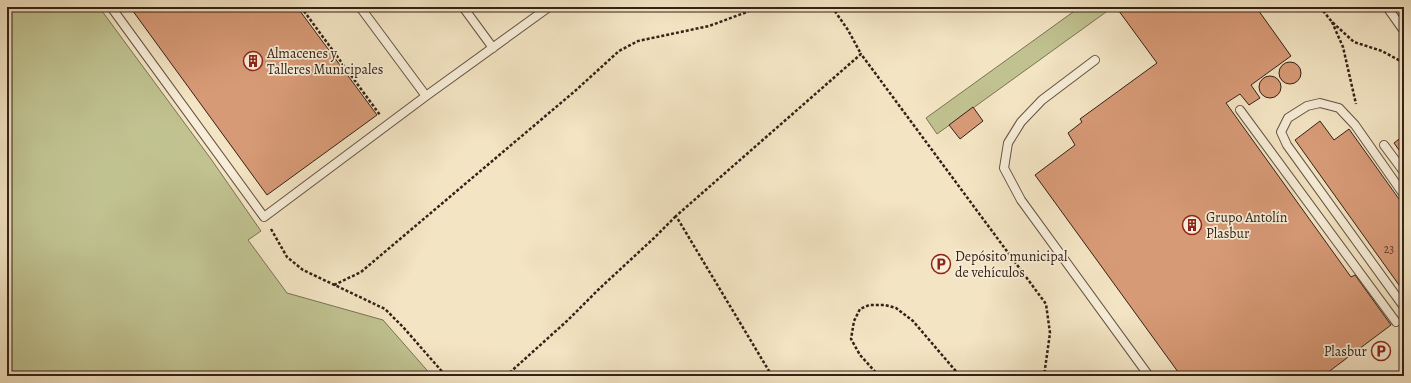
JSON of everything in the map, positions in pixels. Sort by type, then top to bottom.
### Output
[{"type":"lane","points":[[111,7],[264,217],[426,96],[550,7]]},
{"type":"lane","points":[[360,7],[426,96]]},
{"type":"lane","points":[[463,7],[492,48]]},
{"type":"lane","points":[[1387,7],[1404,31]]},
{"type":"lane","points":[[1096,60],[1042,100],[1021,122],[1008,143],[1004,168],[1021,200],[1149,376]]},
{"type":"lane","points":[[1404,195],[1355,126],[1340,108],[1320,103],[1307,106],[1288,118],[1281,132],[1287,146],[1404,308]]},
{"type":"lane","points":[[1240,110],[1396,322]]},
{"type":"lane","points":[[1384,145],[1404,172]]},
{"type":"path","points":[[301,7],[381,115],[374,120]]},
{"type":"path","points":[[334,285],[361,272],[575,91],[619,51],[638,41],[709,26],[747,12],[755,7]]},
{"type":"path","points":[[832,7],[848,30],[861,54],[1046,304],[1050,333],[1044,376]]},
{"type":"path","points":[[1320,7],[1332,22],[1354,42],[1382,51],[1404,63]]},
{"type":"path","points":[[1332,22],[1343,47],[1356,106]]},
{"type":"path","points":[[506,376],[568,320],[676,216],[861,54]]},
{"type":"path","points":[[676,216],[772,376]]},
{"type":"path","points":[[264,217],[287,258],[303,270],[385,309],[446,376]]},
{"type":"path","points":[[879,376],[860,355],[851,339],[854,321],[860,309],[869,304],[885,305],[896,308],[912,321],[960,376]]},
{"type":"green space","points":[[7,7],[99,7],[211,159],[261,231],[248,240],[287,293],[383,320],[432,376],[7,376]]},
{"type":"green space","points":[[1080,7],[1113,7],[937,134],[926,118]]},
{"type":"building","name":"Almacenes y Talleres Municipales","points":[[130,7],[297,7],[377,115],[267,195]]},
{"type":"building","name":"Grupo Antolín Plasbur","points":[[1116,7],[1256,7],[1291,56],[1251,85],[1260,98],[1249,105],[1240,94],[1226,103],[1351,277],[1355,275],[1391,325],[1323,376],[1181,376],[1035,175],[1075,145],[1068,133],[1082,122],[1080,119],[1157,63]]},
{"type":"building","points":[[1286,62],[1294,62],[1301,69],[1301,77],[1294,84],[1286,84],[1279,77],[1279,69]]},
{"type":"building","points":[[1266,76],[1274,76],[1281,83],[1281,91],[1274,98],[1266,98],[1259,91],[1259,83]]},
{"type":"building","points":[[973,107],[983,121],[960,139],[949,125]]},
{"type":"building","points":[[1320,121],[1334,140],[1349,129],[1404,206],[1404,292],[1295,140]]},
{"type":"building","points":[[1404,135],[1404,157],[1394,143]]},
{"type":"place","name":"Almacenes y Talleres Municipales","points":[[253,61]]},
{"type":"place","name":"Grupo Antolín Plasbur","points":[[1192,225]]},
{"type":"place","name":"Depósito municipal de vehículos","points":[[941,264]]},
{"type":"place","name":"Plasbur","points":[[1381,351]]}]
